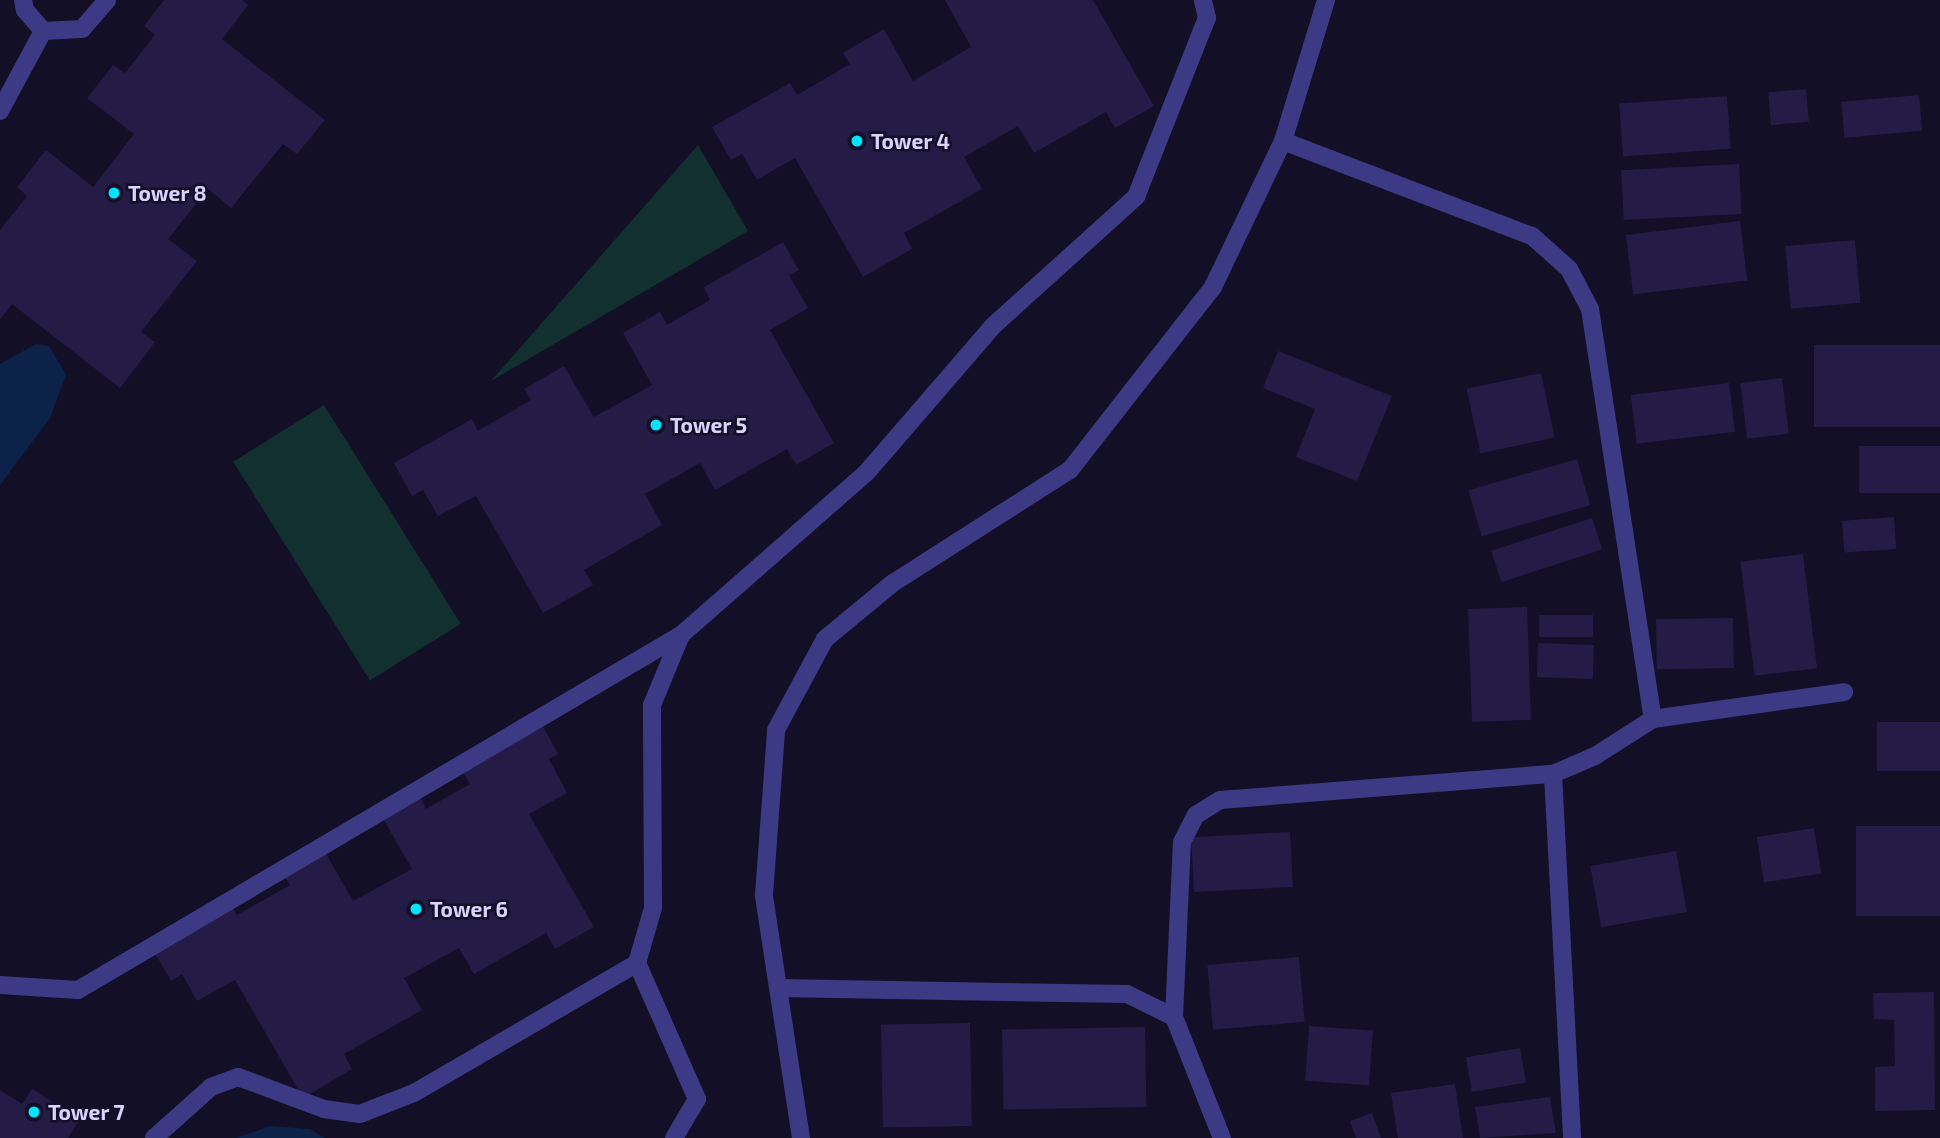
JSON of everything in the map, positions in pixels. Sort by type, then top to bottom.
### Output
[{"type":"street","points":[[23,0],[25,10],[43,31]]},
{"type":"street","points":[[43,31],[82,29],[107,0]]},
{"type":"street","points":[[0,985],[78,990],[681,635],[867,471],[993,326],[1136,197],[1207,18],[1203,0]]},
{"type":"street","points":[[801,1138],[764,895],[776,730],[825,639],[893,583],[1070,470],[1213,287],[1283,141],[1326,0]]},
{"type":"street","points":[[0,111],[43,31]]},
{"type":"street","points":[[1283,141],[1532,236],[1569,270],[1590,309],[1653,719]]},
{"type":"street","points":[[674,1138],[697,1099],[637,963],[653,908],[652,705],[681,635]]},
{"type":"street","points":[[1222,1138],[1174,1017],[1181,842],[1196,815],[1220,800],[1553,774],[1595,757],[1653,719],[1844,692]]},
{"type":"street","points":[[1553,774],[1572,1138]]},
{"type":"street","points":[[154,1138],[211,1087],[238,1077],[324,1109],[360,1114],[414,1093],[637,963]]},
{"type":"street","points":[[779,988],[1127,994],[1174,1017]]},
{"type":"green space","points":[[698,145],[748,231],[491,381]]},
{"type":"green space","points":[[324,405],[461,624],[370,680],[233,462]]},
{"type":"water","points":[[36,344],[49,346],[66,375],[50,418],[0,485],[0,364]]},
{"type":"water","points":[[270,1126],[310,1129],[325,1138],[236,1138]]},
{"type":"building","name":"Tower 8","points":[[164,0],[242,0],[248,5],[222,39],[325,120],[297,154],[283,144],[231,208],[208,189],[168,239],[197,261],[141,332],[155,342],[120,388],[12,304],[0,320],[0,230],[27,196],[17,187],[46,150],[93,187],[134,134],[87,98],[113,65],[125,73],[155,35],[144,26]]},
{"type":"building","name":"Tower 4","points":[[945,0],[1093,0],[1154,106],[1115,128],[1106,112],[1034,153],[1018,126],[964,157],[982,189],[904,233],[912,249],[863,277],[795,158],[757,180],[742,154],[731,160],[712,127],[790,83],[797,95],[850,64],[843,53],[884,29],[913,81],[971,47]]},
{"type":"building","points":[[1806,89],[1809,122],[1771,125],[1768,92]]},
{"type":"building","points":[[1919,95],[1922,131],[1844,138],[1841,102]]},
{"type":"building","points":[[1727,96],[1731,149],[1623,156],[1619,104]]},
{"type":"building","points":[[1739,164],[1742,214],[1624,220],[1621,170]]},
{"type":"building","points":[[1740,221],[1747,281],[1633,295],[1626,235]]},
{"type":"building","points":[[1855,240],[1860,303],[1791,309],[1785,246]]},
{"type":"building","name":"Tower 5","points":[[783,242],[799,270],[789,275],[808,308],[770,330],[834,443],[796,465],[787,449],[715,490],[700,463],[645,494],[662,525],[584,570],[593,585],[543,613],[476,496],[438,516],[423,490],[412,496],[394,463],[472,419],[478,431],[531,400],[524,389],[564,366],[594,417],[652,385],[623,333],[660,312],[667,325],[710,300],[704,287]]},
{"type":"building","points":[[1814,345],[1940,345],[1940,427],[1814,427]]},
{"type":"building","points":[[1278,351],[1392,396],[1357,481],[1296,457],[1315,409],[1263,388]]},
{"type":"building","points":[[1541,373],[1555,438],[1480,453],[1467,389]]},
{"type":"building","points":[[1782,378],[1789,434],[1747,439],[1740,383]]},
{"type":"building","points":[[1729,383],[1735,432],[1637,444],[1631,395]]},
{"type":"building","points":[[1859,446],[1940,446],[1940,493],[1859,493]]},
{"type":"building","points":[[1577,459],[1590,505],[1482,536],[1468,490]]},
{"type":"building","points":[[1894,517],[1896,549],[1844,553],[1842,521]]},
{"type":"building","points":[[1592,518],[1602,549],[1501,582],[1491,551]]},
{"type":"building","points":[[1803,554],[1817,668],[1754,676],[1740,562]]},
{"type":"building","points":[[1527,607],[1531,720],[1472,722],[1468,609]]},
{"type":"building","points":[[1539,615],[1593,615],[1593,637],[1539,637]]},
{"type":"building","points":[[1733,618],[1734,668],[1657,669],[1656,619]]},
{"type":"building","points":[[1538,643],[1594,645],[1593,679],[1537,677]]},
{"type":"building","points":[[1877,722],[1940,722],[1940,771],[1877,771]]},
{"type":"building","name":"Tower 6","points":[[543,726],[558,754],[549,759],[567,793],[529,814],[594,927],[555,949],[546,933],[474,974],[459,948],[404,978],[422,1010],[344,1054],[352,1069],[303,1098],[235,980],[197,1001],[182,974],[171,981],[152,948],[230,903],[237,915],[290,885],[283,874],[324,850],[353,901],[412,869],[382,817],[420,796],[426,809],[470,784],[463,772]]},
{"type":"building","points":[[1856,826],[1940,826],[1940,916],[1856,916]]},
{"type":"building","points":[[1814,828],[1821,873],[1764,883],[1757,837]]},
{"type":"building","points":[[1290,832],[1293,887],[1194,892],[1191,837]]},
{"type":"building","points":[[1676,851],[1687,912],[1601,927],[1590,866]]},
{"type":"building","points":[[1299,957],[1305,1022],[1213,1030],[1207,965]]},
{"type":"building","points":[[1934,992],[1935,1110],[1875,1111],[1875,1067],[1895,1066],[1894,1020],[1874,1019],[1873,993]]},
{"type":"building","points":[[970,1023],[972,1126],[883,1128],[881,1025]]},
{"type":"building","points":[[1309,1026],[1373,1030],[1369,1085],[1305,1081]]},
{"type":"building","points":[[1145,1027],[1146,1107],[1003,1109],[1002,1029]]},
{"type":"building","points":[[1520,1048],[1526,1082],[1472,1092],[1466,1058]]},
{"type":"building","points":[[1455,1084],[1463,1138],[1398,1138],[1391,1093]]},
{"type":"building","name":"Tower 7","points":[[32,1089],[80,1119],[68,1138],[0,1138],[0,1090],[22,1104]]},
{"type":"building","points":[[1550,1097],[1556,1133],[1480,1138],[1475,1107]]},
{"type":"building","points":[[1372,1113],[1381,1138],[1356,1138],[1350,1121]]},
{"type":"place","name":"Tower 4","points":[[857,141]]},
{"type":"place","name":"Tower 8","points":[[114,193]]},
{"type":"place","name":"Tower 5","points":[[656,425]]},
{"type":"place","name":"Tower 6","points":[[416,909]]},
{"type":"place","name":"Tower 7","points":[[34,1112]]}]
